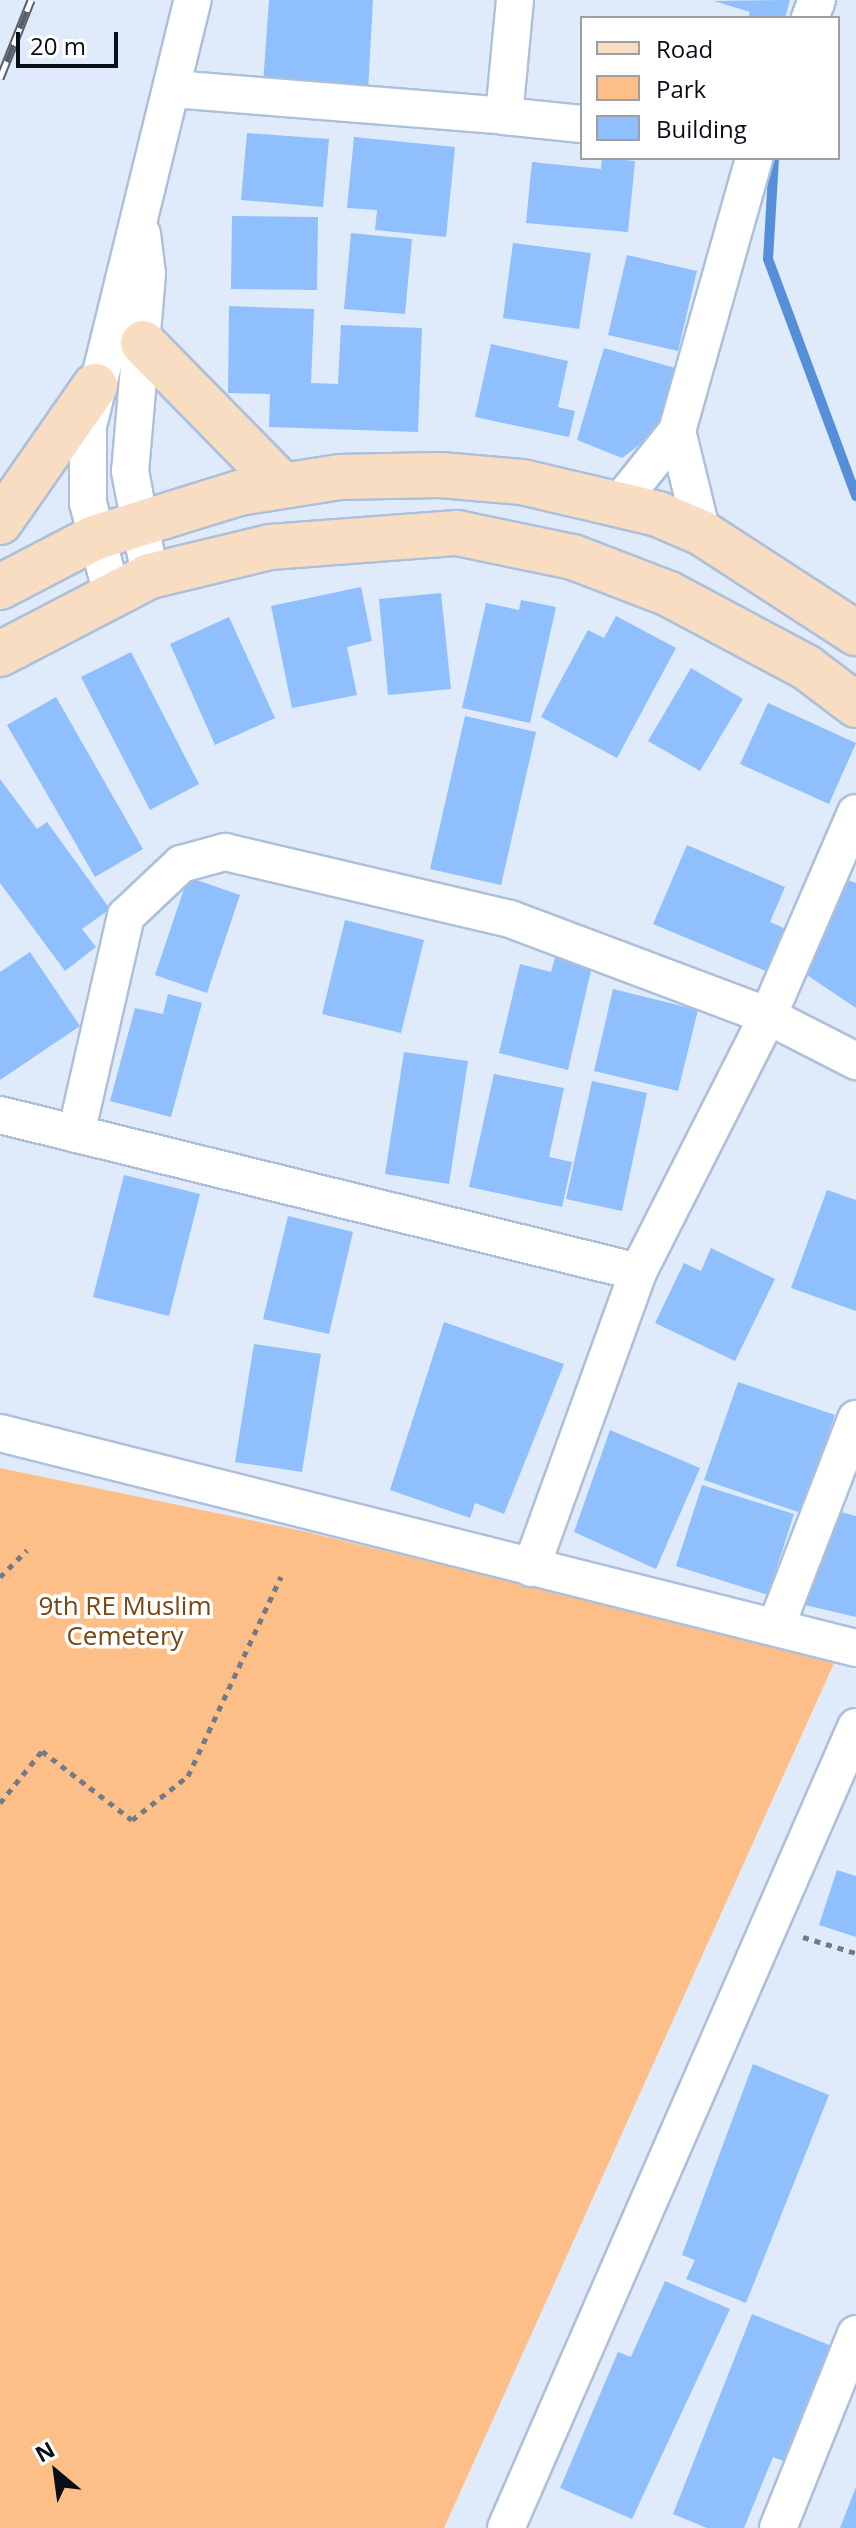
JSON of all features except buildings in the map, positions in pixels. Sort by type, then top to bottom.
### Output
[{"type":"street","points":[[130,584],[94,538],[86,476],[95,386],[141,229],[193,0]]},
{"type":"street","points":[[504,116],[515,0]]},
{"type":"street","points":[[172,89],[580,124]]},
{"type":"street","points":[[620,502],[677,431],[753,160]]},
{"type":"street","points":[[130,584],[135,523],[129,429],[143,343],[141,229]]},
{"type":"street","points":[[143,343],[281,484]]},
{"type":"street","points":[[0,522],[95,386]]},
{"type":"street","points":[[677,431],[702,533]]},
{"type":"street","points":[[0,587],[94,538],[135,523],[281,484],[440,475],[522,482],[620,502],[702,533],[856,633]]},
{"type":"street","points":[[0,654],[130,584],[270,547],[457,533],[573,557],[669,594],[806,667],[856,705]]},
{"type":"street","points":[[531,1568],[638,1272],[768,1016],[856,813]]},
{"type":"street","points":[[76,1134],[126,916],[181,864],[225,852],[510,919],[768,1016],[856,1061]]},
{"type":"street","points":[[0,1115],[638,1272]]},
{"type":"street","points":[[777,1624],[856,1419]]},
{"type":"street","points":[[0,1433],[531,1568],[777,1624],[856,1648]]},
{"type":"street","points":[[506,2528],[772,1927],[856,1727]]},
{"type":"street","points":[[778,2528],[856,2334]]},
{"type":"path","points":[[0,1577],[27,1550]]},
{"type":"path","points":[[0,1803],[42,1751],[132,1820],[188,1776],[281,1577]]},
{"type":"path","points":[[772,1927],[856,1953]]},
{"type":"green space","name":"9th RE Muslim Cemetery","points":[[0,1468],[307,1532],[835,1661],[444,2528],[0,2528]]},
{"type":"waterway","points":[[774,160],[768,259],[856,496]]},
{"type":"railway","points":[[0,78],[31,0]]}]
